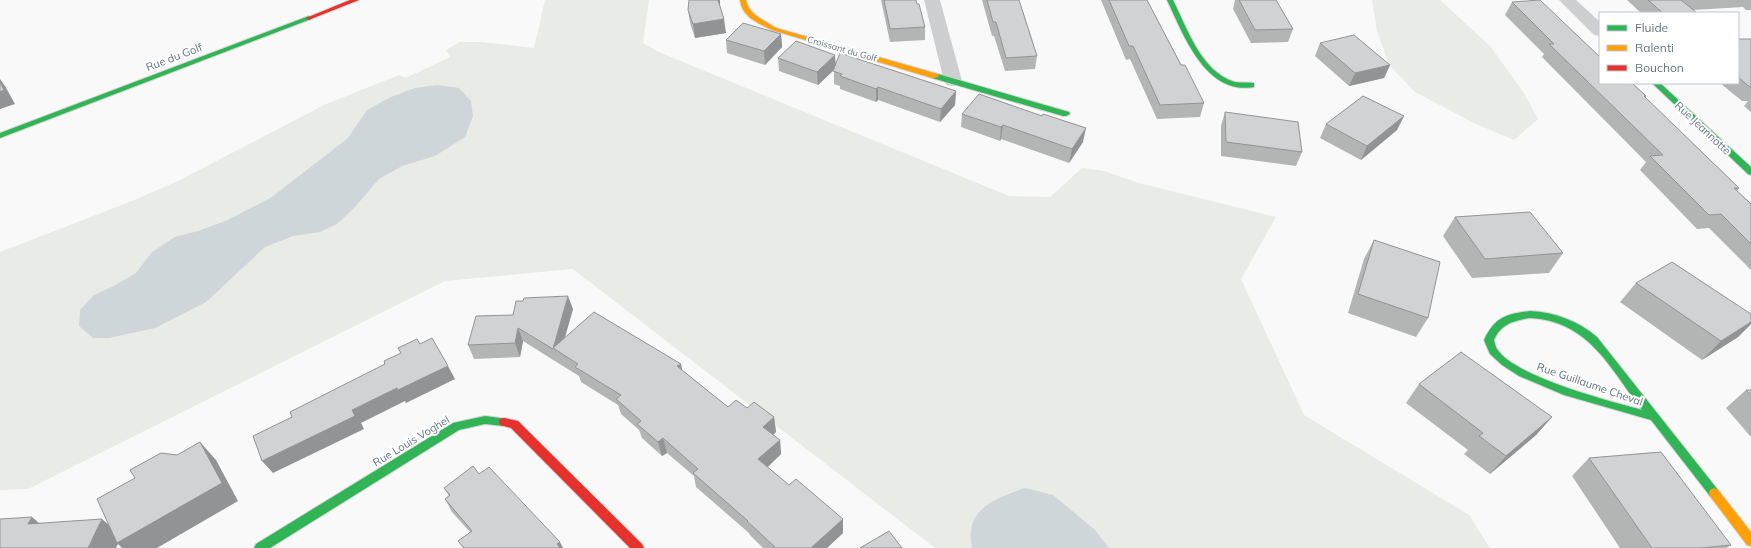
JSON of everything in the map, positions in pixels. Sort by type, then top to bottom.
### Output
[{"type":"street","name":"Rue du Golf","points":[[0,136],[356,0]]},
{"type":"street","name":"Croissant du Golf","points":[[743,0],[744,7],[751,17],[774,29],[1066,114]]},
{"type":"street","points":[[932,0],[953,81]]},
{"type":"street","points":[[1170,0],[1201,59],[1213,72],[1232,83],[1251,85]]},
{"type":"street","points":[[1567,0],[1599,30]]},
{"type":"street","name":"Rue Jeannotte","points":[[1657,84],[1751,172]]},
{"type":"street","name":"Rue Guillaume Cheval","points":[[1654,417],[1622,410],[1548,384],[1522,372],[1504,361],[1494,352],[1489,340],[1495,328],[1505,320],[1526,314],[1540,315],[1559,319],[1576,327],[1593,339],[1751,541]]},
{"type":"street","name":"Rue Louis Voghel","points":[[260,548],[457,426],[481,419],[497,420],[514,424],[638,548]]},
{"type":"shaded area","points":[[545,0],[649,0],[643,43],[661,53],[1009,196],[1050,197],[1082,168],[1104,171],[1139,183],[1276,217],[1241,279],[1304,415],[1469,515],[1490,548],[935,548],[573,269],[445,281],[28,489],[0,490],[0,252],[132,201],[176,182],[324,105],[399,75],[406,78],[450,57],[446,50],[460,42],[481,42],[534,48]]},
{"type":"shaded area","points":[[1372,0],[1440,0],[1490,46],[1524,93],[1538,119],[1514,140],[1474,123],[1415,92],[1389,65],[1377,31]]},
{"type":"shaded area","points":[[437,85],[459,88],[471,101],[473,116],[465,137],[435,156],[402,166],[379,179],[354,208],[337,224],[320,232],[293,236],[265,247],[206,302],[155,328],[109,338],[93,338],[79,326],[80,310],[94,295],[114,286],[136,273],[152,252],[175,237],[198,231],[228,220],[272,197],[348,138],[367,110],[391,97],[415,88]]},
{"type":"shaded area","points":[[1025,488],[1053,495],[1095,530],[1109,548],[972,548],[971,535],[973,524],[977,515],[992,502]]},
{"type":"building","points":[[689,0],[718,0],[724,19],[693,24],[688,10]]},
{"type":"building","points":[[884,0],[916,0],[917,4],[919,4],[925,27],[890,29]]},
{"type":"building","points":[[987,0],[1019,0],[1037,56],[1006,58],[996,22],[993,22]]},
{"type":"building","points":[[1109,0],[1147,0],[1181,65],[1185,65],[1204,103],[1160,105],[1133,46],[1129,46]]},
{"type":"building","points":[[1239,0],[1276,0],[1293,29],[1255,30]]},
{"type":"building","points":[[1540,0],[1599,56],[1599,84],[1633,84],[1739,188],[1734,188],[1751,204],[1751,244],[1721,214],[1709,215],[1650,156],[1663,155],[1549,44],[1554,44],[1512,2]]},
{"type":"building","points":[[1648,0],[1681,0],[1696,12],[1662,12]]},
{"type":"building","points":[[743,23],[781,34],[764,51],[726,40]]},
{"type":"building","points":[[1354,35],[1390,65],[1355,73],[1320,43]]},
{"type":"building","points":[[1739,39],[1751,39],[1751,88],[1739,78]]},
{"type":"building","points":[[796,41],[835,55],[817,72],[778,58]]},
{"type":"building","points":[[840,53],[956,91],[941,109],[878,87],[876,89],[840,76],[842,74],[833,71]]},
{"type":"building","points":[[0,82],[4,90],[0,92]]},
{"type":"building","points":[[979,94],[1042,116],[1043,114],[1086,128],[1072,149],[1003,125],[1001,127],[962,114]]},
{"type":"building","points":[[1363,96],[1404,116],[1367,146],[1326,124]]},
{"type":"building","points":[[1225,112],[1298,122],[1302,152],[1226,142]]},
{"type":"building","points":[[1530,212],[1563,253],[1485,259],[1455,217]]},
{"type":"building","points":[[1374,240],[1440,262],[1428,318],[1358,294]]},
{"type":"building","points":[[1672,262],[1751,314],[1751,322],[1721,341],[1636,283]]},
{"type":"building","points":[[568,296],[553,349],[518,328],[515,343],[468,345],[476,316],[513,315],[516,301],[523,301],[524,298]]},
{"type":"building","points":[[594,312],[681,364],[677,366],[728,407],[736,400],[747,408],[754,402],[774,417],[763,427],[780,440],[758,459],[789,485],[796,479],[843,519],[811,548],[776,548],[748,521],[693,473],[698,469],[663,438],[658,442],[637,424],[641,421],[616,399],[621,395],[575,367],[578,364],[553,348]]},
{"type":"building","points":[[432,338],[448,366],[398,390],[397,388],[352,410],[355,416],[262,461],[253,436],[292,417],[290,412],[385,364],[384,361],[401,353],[398,348],[417,339],[420,344]]},
{"type":"building","points":[[1461,352],[1552,417],[1506,456],[1479,436],[1483,433],[1419,384]]},
{"type":"building","points":[[1746,390],[1751,390],[1751,395]]},
{"type":"building","points":[[200,442],[222,483],[117,543],[97,499],[135,478],[130,470],[161,453],[177,455]]},
{"type":"building","points":[[1661,452],[1731,545],[1701,548],[1652,548],[1589,458]]},
{"type":"building","points":[[473,466],[479,474],[489,467],[560,542],[557,544],[560,548],[464,548],[458,541],[472,531],[445,499],[450,495],[444,488]]},
{"type":"building","points":[[32,517],[28,524],[102,519],[88,548],[0,548],[0,519]]},
{"type":"building","points":[[889,531],[902,548],[860,548]]},
{"type":"traffic: fast","points":[[1170,0],[1187,36],[1201,60],[1220,77],[1232,83],[1251,85]]},
{"type":"traffic: fast","points":[[0,136],[309,18]]},
{"type":"traffic: fast","points":[[935,76],[1066,114]]},
{"type":"traffic: fast","points":[[1657,84],[1751,172]]},
{"type":"traffic: fast","points":[[1654,417],[1592,400],[1544,383],[1505,362],[1493,351],[1489,340],[1500,323],[1521,316],[1539,315],[1549,317],[1579,328],[1594,340],[1604,351],[1631,388],[1652,414],[1714,493]]},
{"type":"traffic: fast","points":[[260,548],[457,426],[485,420],[504,422]]},
{"type":"traffic: slow","points":[[743,0],[744,6],[750,15],[774,29],[935,76]]},
{"type":"traffic: slow","points":[[1714,493],[1751,541]]},
{"type":"traffic: jam","points":[[309,18],[356,0]]},
{"type":"traffic: jam","points":[[504,422],[514,424],[638,548]]}]
